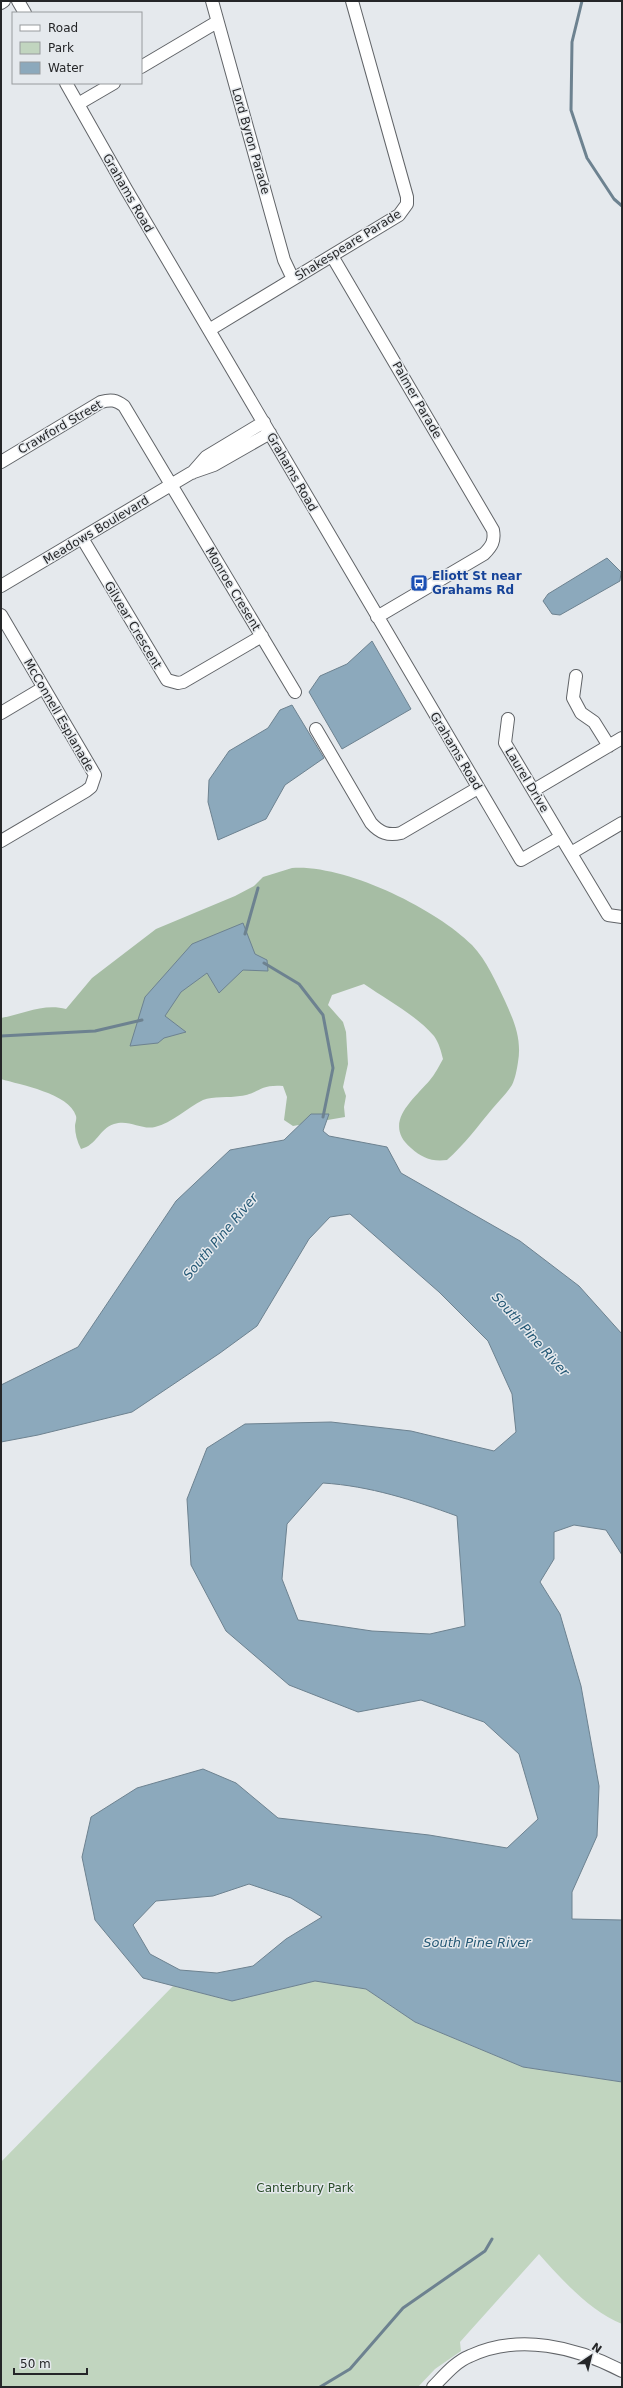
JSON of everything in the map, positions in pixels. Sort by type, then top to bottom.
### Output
[{"type":"street","points":[[18,1],[24,12]]},
{"type":"street","name":"Lord Byron Parade","points":[[212,1],[284,260],[293,279]]},
{"type":"street","name":"Shakespeare Parade","points":[[209,330],[399,215],[407,204],[407,197],[352,1]]},
{"type":"street","points":[[142,66],[218,22]]},
{"type":"street","name":"Grahams Road","points":[[67,84],[377,617],[521,860],[561,837]]},
{"type":"street","points":[[78,104],[112,84]]},
{"type":"street","name":"Palmer Parade","points":[[332,256],[493,530],[494,538],[492,546],[484,554],[377,617]]},
{"type":"street","name":"Crawford Street","points":[[1,462],[101,402],[110,400],[118,402],[124,406],[172,485]]},
{"type":"street","name":"Meadows Boulevard","points":[[191,474],[206,457],[264,422]]},
{"type":"street","name":"Meadows Boulevard","points":[[1,586],[191,474],[214,465],[270,433]]},
{"type":"street","name":"Monroe Cresent","points":[[172,485],[295,692]]},
{"type":"street","name":"Gilvear Crescent","points":[[82,538],[167,680],[172,682],[183,682],[262,636]]},
{"type":"street","name":"McConnell Esplanade","points":[[1,615],[43,688],[93,769],[94,782],[86,791],[1,841]]},
{"type":"street","points":[[576,676],[573,698],[581,713],[594,722],[609,746]]},
{"type":"street","points":[[1,713],[43,688]]},
{"type":"street","name":"Laurel Drive","points":[[508,719],[505,742],[608,915],[622,917]]},
{"type":"street","points":[[316,729],[371,823],[378,830],[387,834],[401,833],[478,788]]},
{"type":"street","points":[[534,790],[622,738]]},
{"type":"street","points":[[571,853],[622,823]]},
{"type":"street","points":[[441,2384],[458,2362],[470,2355],[506,2346],[528,2344],[552,2345],[583,2353],[622,2371]]},
{"type":"green space","points":[[292,868],[313,869],[337,873],[388,891],[412,903],[456,931],[472,945],[491,972],[508,1008],[518,1038],[519,1054],[516,1074],[508,1091],[465,1142],[447,1160],[432,1160],[419,1154],[403,1139],[399,1130],[403,1112],[432,1078],[443,1059],[437,1041],[427,1028],[419,1021],[364,984],[332,995],[328,1005],[343,1022],[346,1032],[348,1064],[343,1087],[346,1096],[344,1107],[345,1117],[293,1126],[284,1120],[287,1097],[283,1086],[269,1086],[246,1095],[203,1100],[173,1119],[155,1127],[150,1128],[125,1123],[114,1124],[105,1129],[95,1141],[81,1149],[75,1132],[76,1116],[72,1108],[64,1101],[43,1091],[1,1079],[1,1018],[42,1008],[50,1007],[66,1009],[92,978],[156,929],[235,896],[254,886],[263,877]]},
{"type":"green space","name":"Canterbury Park","points":[[315,1981],[366,1989],[415,2022],[523,2067],[622,2082],[622,2324],[599,2311],[577,2294],[539,2254],[460,2342],[461,2351],[435,2369],[418,2387],[1,2387],[1,2162],[173,1986],[232,2001]]},
{"type":"water","points":[[607,558],[621,572],[620,581],[560,615],[552,614],[543,601],[548,594]]},
{"type":"water","points":[[372,641],[411,709],[342,749],[309,692],[320,676],[347,664]]},
{"type":"water","points":[[292,705],[324,758],[285,785],[266,819],[218,840],[208,802],[209,780],[229,751],[268,728],[280,710]]},
{"type":"water","points":[[243,923],[255,954],[267,960],[268,971],[243,970],[219,993],[207,973],[181,992],[165,1016],[186,1032],[164,1038],[158,1043],[130,1046],[145,997],[192,944]]},
{"type":"water","name":"South Pine River","points":[[311,1114],[329,1114],[323,1131],[329,1136],[387,1147],[401,1173],[520,1241],[579,1286],[622,1334],[622,1555],[606,1530],[574,1525],[554,1532],[554,1559],[540,1582],[560,1614],[581,1686],[599,1786],[597,1836],[572,1892],[572,1919],[622,1920],[622,2082],[523,2067],[415,2022],[366,1989],[315,1981],[232,2001],[143,1978],[95,1920],[82,1857],[91,1817],[137,1788],[203,1769],[236,1783],[278,1818],[429,1835],[507,1848],[538,1819],[519,1754],[484,1722],[421,1700],[358,1712],[289,1685],[226,1631],[191,1565],[187,1499],[207,1448],[245,1424],[331,1422],[411,1431],[494,1451],[516,1432],[512,1394],[488,1341],[439,1292],[350,1214],[330,1217],[309,1239],[257,1326],[220,1353],[132,1412],[38,1435],[1,1442],[1,1385],[78,1347],[176,1201],[230,1150],[284,1140]],"holes":[[[323,1483],[358,1487],[391,1495],[457,1516],[465,1626],[430,1634],[372,1631],[298,1620],[282,1579],[287,1524]],[[249,1884],[291,1898],[322,1917],[286,1939],[253,1966],[217,1973],[180,1970],[150,1954],[133,1925],[156,1901],[213,1896]]]},
{"type":"waterway","points":[[582,1],[572,42],[571,110],[587,158],[614,199],[622,206]]},
{"type":"waterway","points":[[245,934],[258,888]]},
{"type":"waterway","points":[[264,963],[299,984],[323,1015],[333,1068],[323,1117]]},
{"type":"waterway","points":[[1,1036],[95,1031],[142,1020]]},
{"type":"waterway","points":[[320,2387],[350,2369],[403,2308],[485,2251],[492,2239]]},
{"type":"place","name":"Eliott St near Grahams Rd","points":[[419,583]]}]
